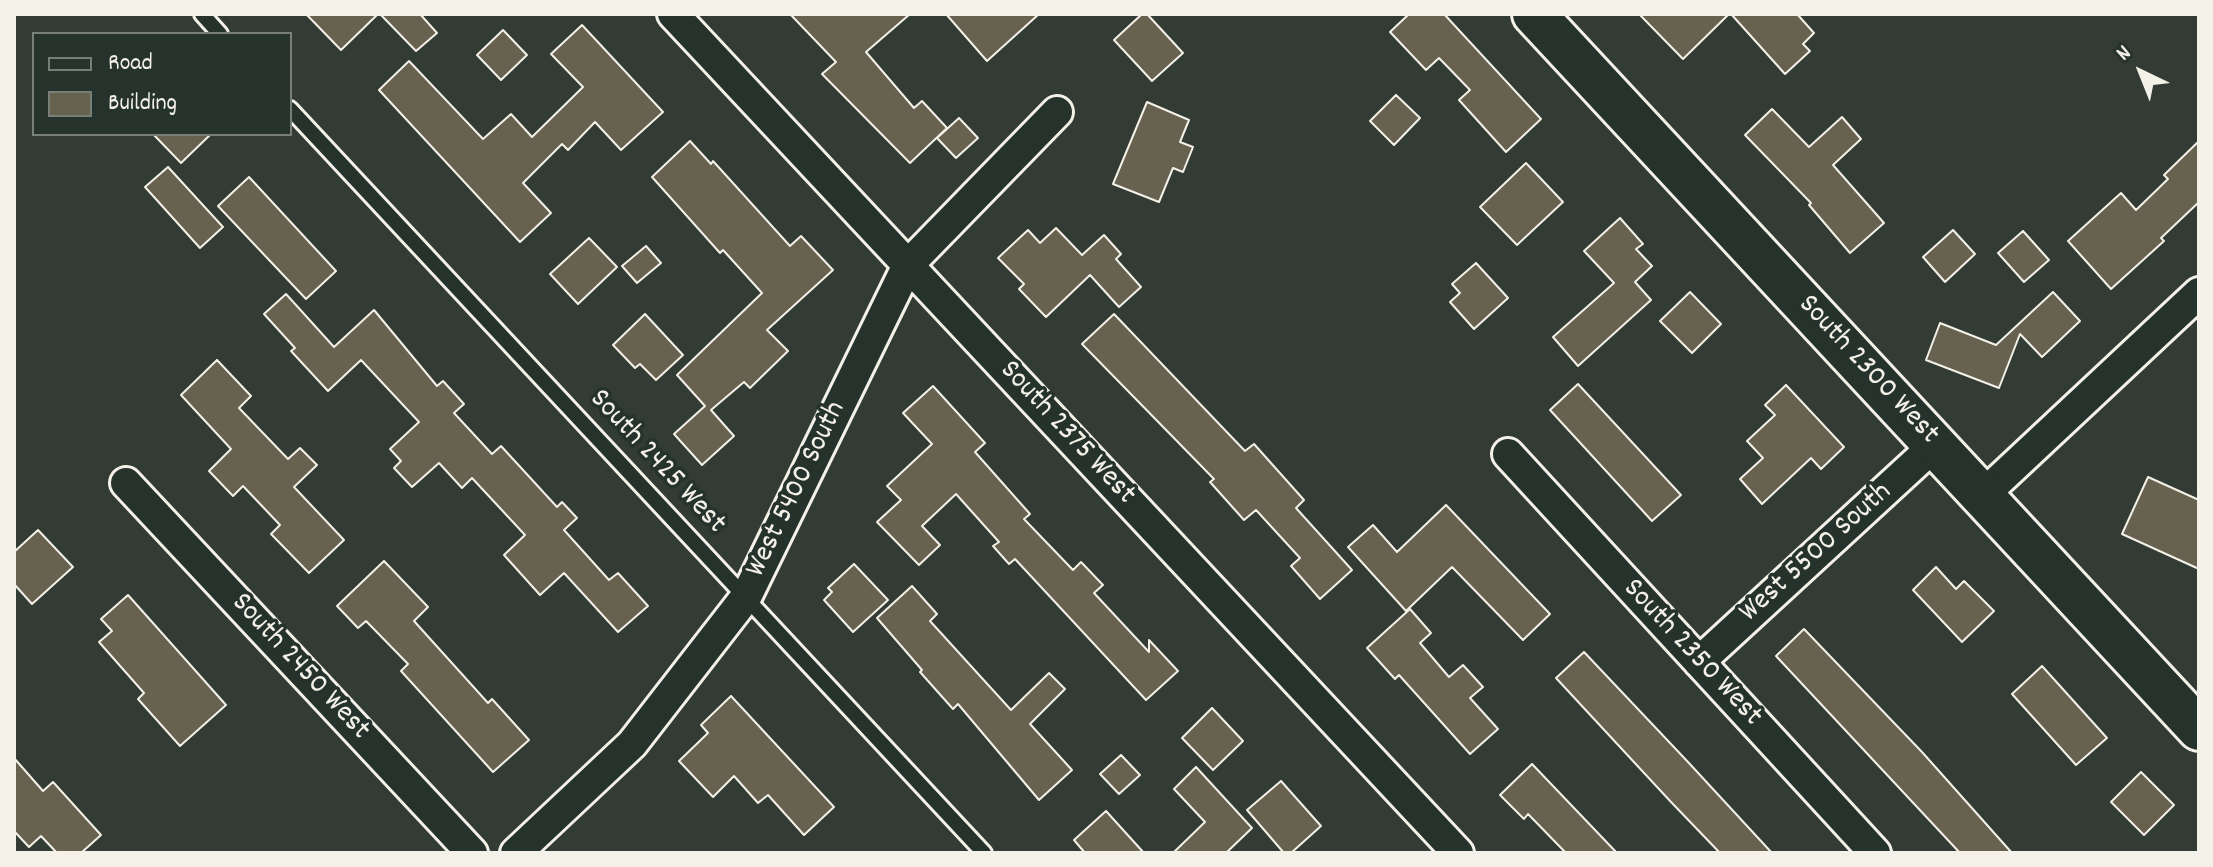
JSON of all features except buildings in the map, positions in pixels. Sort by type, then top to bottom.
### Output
[{"type":"street","name":"South 2375 West","points":[[673,14],[1458,853]]},
{"type":"street","name":"South 2300 West","points":[[1534,14],[2199,729]]},
{"type":"street","name":"West 5400 South","points":[[516,853],[632,744],[746,597],[908,265],[1057,112]]},
{"type":"street","points":[[1982,496],[2199,293]]},
{"type":"street","name":"West 5500 South","points":[[1699,662],[1935,445]]},
{"type":"street","name":"South 2350 West","points":[[1508,454],[1875,853]]},
{"type":"street","name":"South 2450 West","points":[[126,483],[472,853]]},
{"type":"lane","points":[[202,14],[218,32]]},
{"type":"lane","name":"South 2425 West","points":[[292,111],[984,853]]}]
